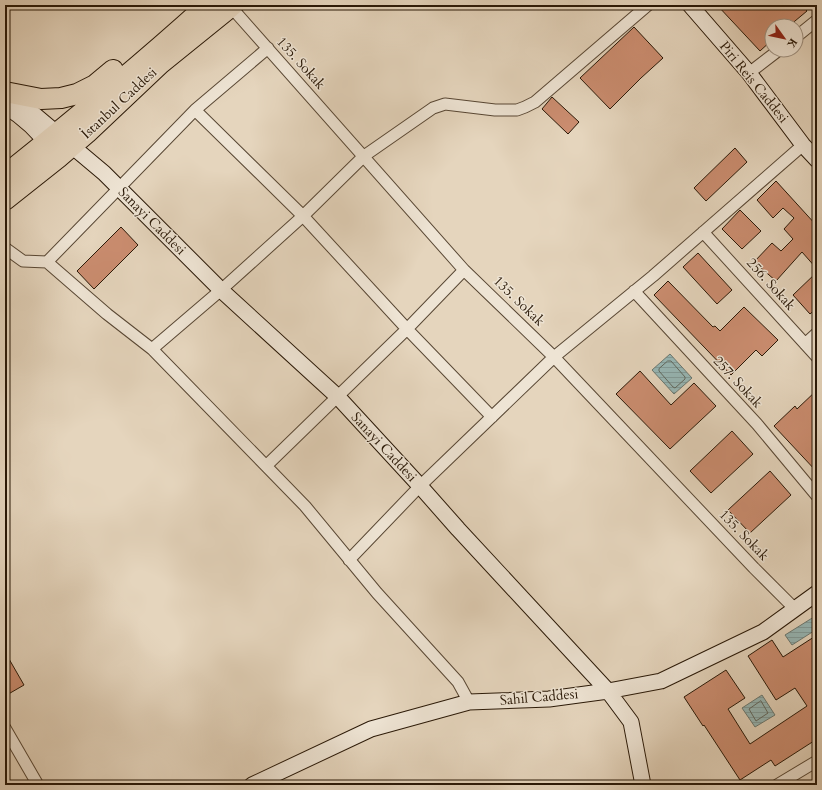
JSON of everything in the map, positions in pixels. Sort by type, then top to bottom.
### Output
[{"type":"highway","points":[[5,93],[41,99],[61,98],[77,94],[95,85],[128,58],[202,5]]},
{"type":"highway","points":[[5,175],[59,145],[156,51],[207,5]]},
{"type":"highway","name":"İstanbul Caddesi","points":[[5,200],[59,145],[87,133],[160,64],[232,6]]},
{"type":"street","points":[[152,349],[221,290],[303,216],[364,156],[433,108],[445,104],[495,110],[517,110],[525,107],[535,102],[648,5]]},
{"type":"street","name":"Piri Reis Caddesi","points":[[690,5],[750,73],[803,145],[817,160]]},
{"type":"street","name":"135. Sokak","points":[[232,6],[464,270],[554,357],[794,609]]},
{"type":"street","points":[[804,31],[817,20]]},
{"type":"street","points":[[46,262],[195,110],[268,48]]},
{"type":"street","points":[[750,73],[769,58]]},
{"type":"street","points":[[5,93],[23,105],[59,145]]},
{"type":"street","points":[[5,106],[59,145]]},
{"type":"street","points":[[195,110],[303,216],[407,329],[492,417]]},
{"type":"street","name":"Sanayi Caddesi","points":[[59,145],[104,173],[221,290],[338,397],[608,691],[631,722],[643,785]]},
{"type":"street","points":[[349,560],[420,486],[554,357],[654,276],[803,145]]},
{"type":"street","name":"256. Sokak","points":[[703,232],[817,357]]},
{"type":"street","points":[[5,248],[23,261],[46,262],[152,349],[305,506],[376,593],[458,682],[469,702]]},
{"type":"street","points":[[266,466],[407,329],[464,270]]},
{"type":"street","name":"257. Sokak","points":[[634,291],[757,424],[817,496]]},
{"type":"street","points":[[805,344],[817,333]]},
{"type":"street","name":"Sahil Caddesi","points":[[252,785],[371,729],[469,702],[549,699],[608,691],[662,681],[763,632],[817,593]]},
{"type":"street","points":[[5,728],[38,785]]},
{"type":"street","points":[[777,785],[817,762]]},
{"type":"water","points":[[670,354],[692,378],[674,394],[652,370]]},
{"type":"water","points":[[817,615],[817,629],[792,645],[785,635]]},
{"type":"water","points":[[762,695],[775,715],[755,727],[742,708]]},
{"type":"building","points":[[717,5],[802,5],[807,11],[799,18],[764,18],[764,47],[760,51]]},
{"type":"building","points":[[634,27],[663,58],[610,109],[580,78]]},
{"type":"building","points":[[552,97],[579,122],[568,134],[542,109]]},
{"type":"building","points":[[735,148],[747,162],[706,201],[694,188]]},
{"type":"building","points":[[776,181],[817,226],[817,269],[802,252],[776,281],[754,262],[772,243],[781,251],[793,239],[784,229],[794,218],[783,208],[773,218],[757,200]]},
{"type":"building","points":[[740,210],[761,231],[742,249],[722,229]]},
{"type":"building","points":[[121,227],[138,245],[94,289],[77,271]]},
{"type":"building","points":[[698,253],[732,290],[717,304],[683,267]]},
{"type":"building","points":[[817,272],[817,308],[810,314],[793,295]]},
{"type":"building","points":[[668,281],[713,327],[715,326],[720,331],[744,307],[778,340],[762,356],[756,350],[731,375],[654,295]]},
{"type":"building","points":[[640,371],[671,405],[694,383],[716,406],[670,449],[616,394]]},
{"type":"building","points":[[817,390],[817,472],[774,426],[795,406],[797,409]]},
{"type":"building","points":[[732,431],[753,454],[711,493],[690,471]]},
{"type":"building","points":[[770,471],[791,495],[750,533],[728,510]]},
{"type":"building","points":[[817,635],[817,739],[775,766],[771,760],[740,780],[684,697],[726,670],[745,698],[728,709],[750,744],[807,706],[795,688],[776,700],[748,656],[772,640],[783,657]]},
{"type":"building","points":[[5,652],[24,685],[5,696]]}]
